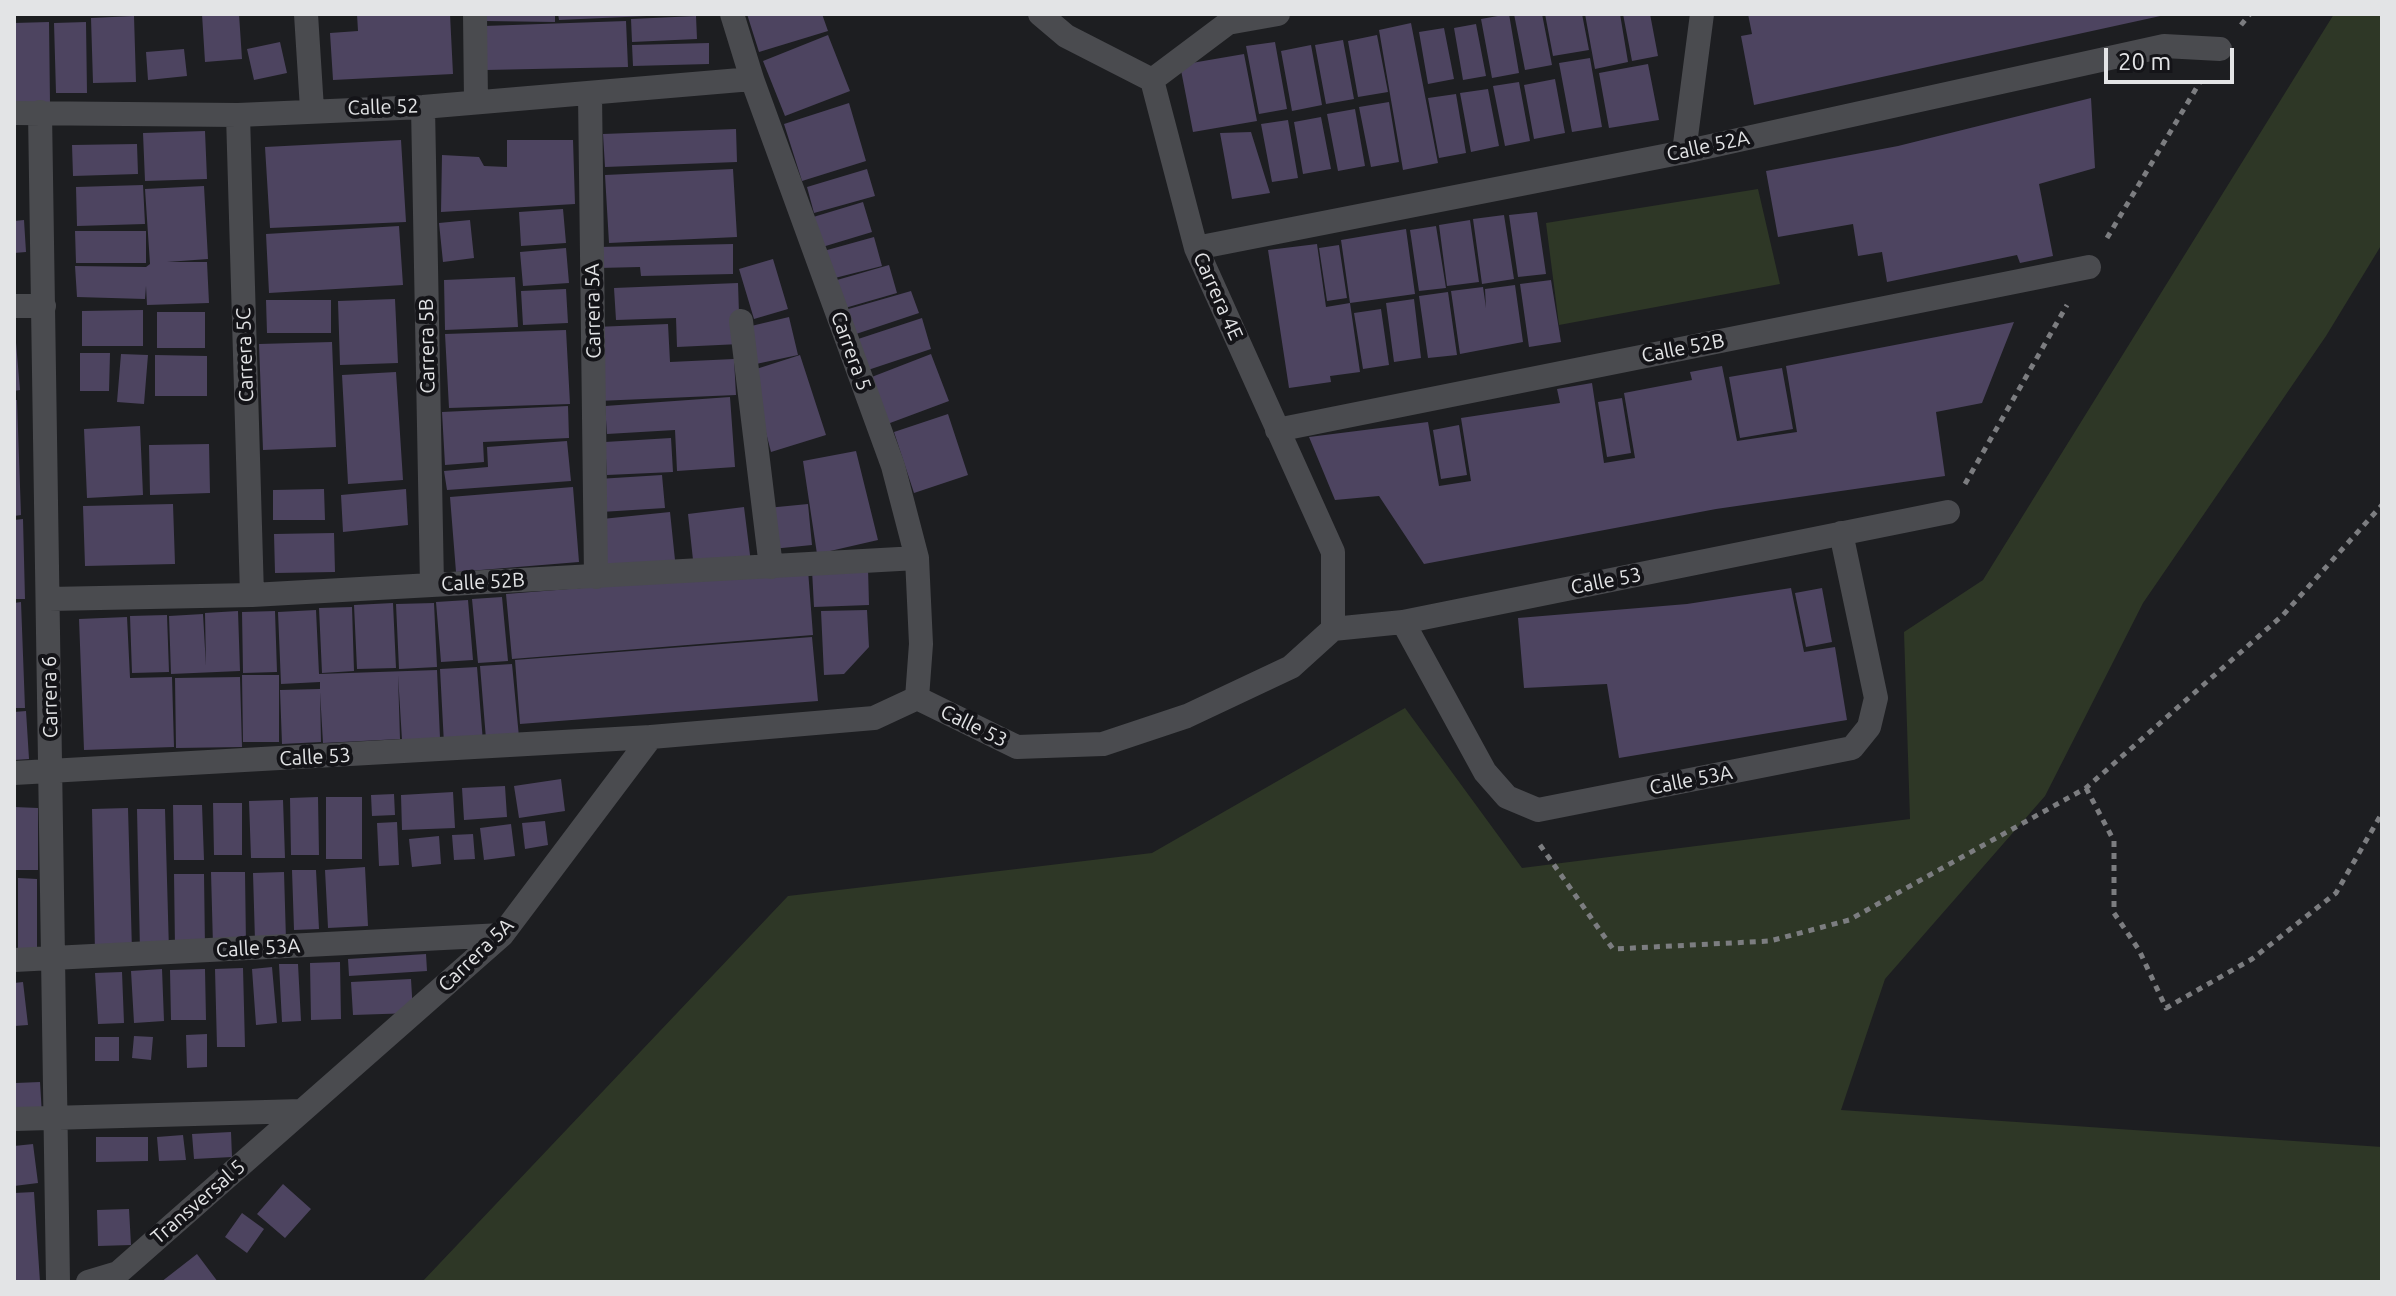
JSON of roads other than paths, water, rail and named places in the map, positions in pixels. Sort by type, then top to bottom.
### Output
[{"type":"street","points":[[306,14],[312,109]]},
{"type":"street","points":[[475,14],[476,101]]},
{"type":"street","name":"Carrera 5","points":[[732,14],[752,79],[893,466],[917,558],[921,644],[917,698]]},
{"type":"street","points":[[1040,14],[1066,36],[1152,80],[1236,18],[1278,14]]},
{"type":"street","points":[[1684,152],[1702,14]]},
{"type":"street","name":"Calle 52A","points":[[1196,248],[1684,152],[2164,46],[2220,49]]},
{"type":"street","name":"Calle 52","points":[[14,113],[238,115],[312,109],[423,107],[752,79]]},
{"type":"street","name":"Carrera 4E","points":[[1152,80],[1196,248],[1333,552],[1333,629]]},
{"type":"street","name":"Carrera 5A","points":[[590,94],[596,577]]},
{"type":"street","name":"Carrera 5B","points":[[423,107],[432,585]]},
{"type":"street","name":"Carrera 6","points":[[40,112],[58,1282]]},
{"type":"street","name":"Carrera 5C","points":[[238,115],[252,595]]},
{"type":"street","name":"Calle 52B","points":[[1277,430],[2089,267]]},
{"type":"street","points":[[14,306],[44,306]]},
{"type":"street","points":[[741,321],[771,567]]},
{"type":"street","name":"Calle 53","points":[[14,773],[651,737],[874,718],[917,698],[1017,747],[1103,744],[1187,716],[1291,667],[1333,629],[1403,622],[1948,512]]},
{"type":"street","name":"Calle 53A","points":[[1403,622],[1485,772],[1507,797],[1538,810],[1852,748],[1869,727],[1876,698],[1841,533]]},
{"type":"street","name":"Calle 52B","points":[[49,599],[252,595],[917,558]]},
{"type":"street","name":"Carrera 5A","points":[[302,1111],[502,935],[651,737]]},
{"type":"street","name":"Calle 53A","points":[[14,960],[502,935]]},
{"type":"street","points":[[14,1119],[302,1111]]},
{"type":"street","name":"Transversal 5","points":[[88,1282],[118,1273],[302,1111]]}]
